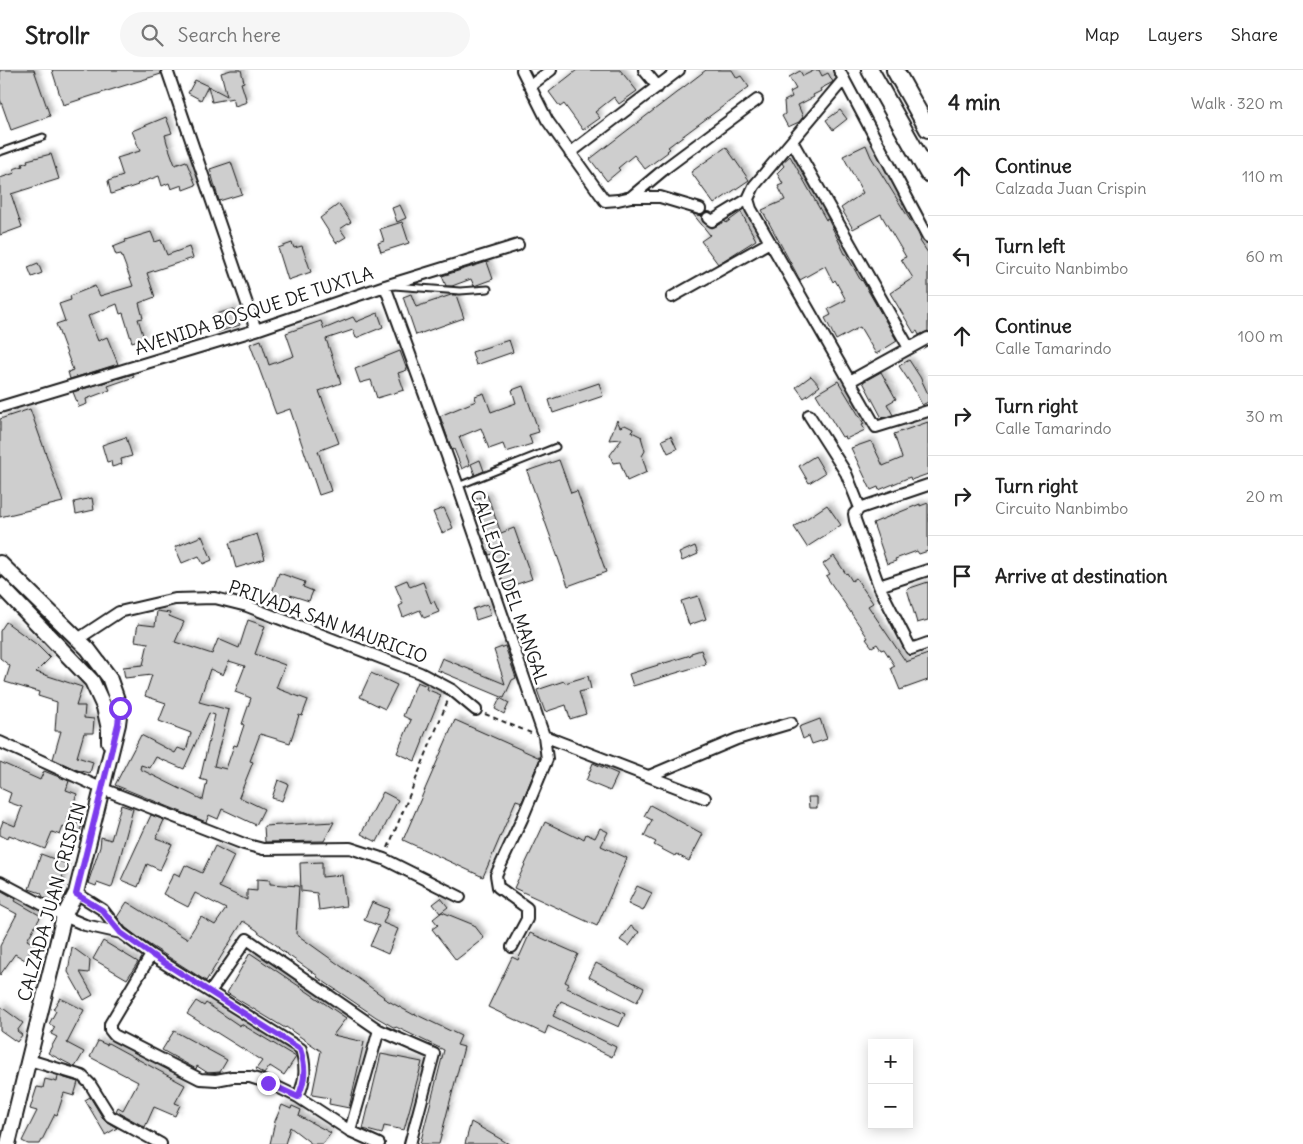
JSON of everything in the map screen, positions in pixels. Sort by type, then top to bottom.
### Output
[{"type":"main road","points":[[870,70],[928,173]]},
{"type":"main road","points":[[895,70],[928,129]]},
{"type":"main road","points":[[894,112],[913,103]]},
{"type":"main road","name":"CALZADA JUAN CRISPIN","points":[[0,563],[88,650],[109,677],[120,708],[103,789],[76,894],[64,916],[8,1144]]},
{"type":"main road","name":"CALZADA JUAN CRISPIN","points":[[0,586],[92,681],[104,707],[109,729],[109,757]]},
{"type":"street","points":[[167,70],[256,330]]},
{"type":"street","points":[[522,70],[547,120],[605,201],[631,197],[660,197],[700,209]]},
{"type":"street","points":[[530,86],[551,70]]},
{"type":"street","points":[[644,70],[658,87]]},
{"type":"street","points":[[570,153],[679,70]]},
{"type":"street","points":[[710,219],[748,199],[754,186],[792,141],[841,75],[928,237]]},
{"type":"street","points":[[631,197],[667,167],[757,100]]},
{"type":"street","points":[[792,141],[909,348]]},
{"type":"street","points":[[748,199],[752,210],[876,427],[928,411]]},
{"type":"street","points":[[672,297],[770,242]]},
{"type":"street","name":"AVENIDA BOSQUE DE TUXTLA","points":[[0,407],[256,330],[385,286],[518,245]]},
{"type":"street","name":"CALLEJÓN DEL MANGAL","points":[[385,286],[458,486],[544,736],[547,759],[496,875],[498,887],[527,908],[527,919],[512,947]]},
{"type":"street","points":[[850,381],[928,338]]},
{"type":"street","points":[[808,415],[846,474],[860,508]]},
{"type":"street","points":[[928,485],[860,508],[854,514],[880,586],[911,649],[928,643]]},
{"type":"street","points":[[880,586],[928,570]]},
{"type":"street","name":"PRIVADA SAN MAURICIO","points":[[78,639],[119,612],[175,599],[215,598],[247,606],[420,672],[452,690],[476,710]]},
{"type":"street","points":[[648,776],[736,739],[791,723]]},
{"type":"street","points":[[544,736],[704,798]]},
{"type":"street","points":[[0,742],[103,789],[253,847],[263,849],[350,848],[384,859],[460,897]]},
{"type":"street","points":[[0,882],[85,925],[121,933]]},
{"type":"street","points":[[76,894],[102,910],[121,933],[152,955],[300,1049],[306,1067],[302,1088],[298,1097]]},
{"type":"street","points":[[210,992],[247,939],[379,1030],[434,1054],[410,1144]]},
{"type":"street","points":[[152,955],[110,1024],[110,1030],[114,1036],[200,1079],[216,1080],[232,1076],[250,1077],[268,1083],[298,1097],[350,1131],[379,1144]]},
{"type":"street","points":[[350,1131],[379,1030]]},
{"type":"street","points":[[29,1060],[82,1076],[90,1084],[110,1116],[161,1144]]},
{"type":"lane","points":[[0,152],[43,137]]},
{"type":"lane","points":[[385,286],[460,291],[488,289]]},
{"type":"lane","points":[[458,486],[556,447]]},
{"type":"path","points":[[384,859],[452,690]]},
{"type":"path","points":[[476,710],[530,733],[544,736]]},
{"type":"building","points":[[0,70],[34,70],[50,116],[11,130],[0,99]]},
{"type":"building","points":[[52,70],[160,70],[161,74],[63,105]]},
{"type":"building","points":[[241,70],[244,82],[241,83],[247,102],[235,106],[233,98],[212,102],[208,86],[227,96],[221,73]]},
{"type":"building","points":[[577,70],[620,70],[637,91],[619,104],[614,97],[595,112],[600,118],[583,130],[564,104],[560,107],[549,92]]},
{"type":"building","points":[[706,70],[732,70],[737,78],[741,76],[749,87],[668,147],[670,149],[668,152],[645,169],[634,155],[618,168],[620,170],[607,181],[590,159]]},
{"type":"building","points":[[819,70],[822,76],[828,73],[833,82],[820,89],[821,91],[813,95],[814,97],[798,105],[803,117],[799,122],[788,127],[782,116],[785,114],[784,101],[792,97],[790,92],[796,89],[789,77],[800,71],[803,76]]},
{"type":"building","points":[[195,80],[208,86],[201,100],[188,93]]},
{"type":"building","points":[[840,110],[847,119],[833,130],[826,120]]},
{"type":"building","points":[[166,117],[172,133],[165,135],[175,165],[186,161],[196,185],[183,190],[182,185],[171,189],[169,183],[162,186],[159,176],[111,194],[108,181],[123,176],[117,158],[140,151],[132,131]]},
{"type":"building","points":[[866,145],[871,157],[918,233],[920,241],[928,253],[928,331],[919,335],[917,331],[914,333],[890,293],[913,278],[901,259],[906,257],[881,214],[853,229],[841,208],[863,193],[843,156]]},
{"type":"building","points":[[726,147],[749,180],[714,204],[691,172]]},
{"type":"building","points":[[51,154],[59,179],[11,194],[22,227],[0,235],[0,178],[15,173],[13,169],[23,166],[22,164],[28,162],[27,160]]},
{"type":"building","points":[[790,156],[897,341],[876,354],[860,327],[836,340],[825,318],[831,315],[828,309],[846,300],[835,280],[833,282],[825,266],[800,280],[762,210],[785,200],[778,186],[783,184],[777,173],[784,166],[782,163]]},
{"type":"building","points":[[231,162],[242,194],[219,201],[210,169]]},
{"type":"building","points":[[339,204],[351,222],[340,229],[346,237],[336,243],[320,218]]},
{"type":"building","points":[[400,205],[406,218],[397,222],[392,208]]},
{"type":"building","points":[[741,212],[756,240],[718,264],[701,241],[710,235],[693,214],[702,216],[704,223],[712,228],[725,221],[726,223]]},
{"type":"building","points":[[402,222],[409,243],[381,252],[378,243],[384,241],[380,229]]},
{"type":"building","points":[[151,232],[155,242],[161,240],[167,255],[189,247],[193,258],[147,273],[155,297],[139,303],[143,318],[138,319],[144,338],[132,342],[123,313],[120,314],[117,304],[88,316],[98,341],[107,337],[118,364],[70,379],[68,372],[73,370],[56,324],[65,321],[59,304],[71,300],[70,296],[95,286],[100,296],[133,286],[121,254],[116,255],[113,247],[126,242],[125,240]]},
{"type":"building","points":[[292,243],[294,248],[302,246],[311,272],[288,280],[278,248]]},
{"type":"building","points":[[487,262],[493,279],[474,286],[471,279],[452,286],[446,286],[442,276]]},
{"type":"building","points":[[38,263],[42,273],[32,277],[28,267]]},
{"type":"building","points":[[411,294],[416,307],[456,295],[464,318],[416,335],[403,297]]},
{"type":"building","points":[[234,309],[240,325],[218,332],[212,315]]},
{"type":"building","points":[[378,313],[383,327],[356,338],[353,330],[326,339],[341,383],[319,391],[339,443],[318,451],[331,491],[319,495],[290,409],[276,414],[250,344],[261,340],[269,365],[294,356],[286,333],[321,321],[324,329],[353,317],[356,322]]},
{"type":"building","points":[[509,340],[513,352],[476,365],[472,352]]},
{"type":"building","points":[[400,351],[407,370],[398,373],[404,390],[377,398],[371,380],[360,383],[355,369]]},
{"type":"building","points":[[909,360],[928,394],[928,402],[922,405],[899,366]]},
{"type":"building","points":[[881,372],[896,399],[887,404],[893,415],[882,418],[863,382]]},
{"type":"building","points":[[133,374],[134,377],[108,386],[110,390],[86,399],[87,404],[79,407],[73,392]]},
{"type":"building","points":[[811,376],[820,386],[804,398],[796,387]]},
{"type":"building","points":[[838,381],[864,424],[862,425],[865,430],[846,439],[845,436],[842,437],[816,394]]},
{"type":"building","points":[[599,383],[603,396],[553,413],[549,400]]},
{"type":"building","points":[[523,386],[539,432],[529,435],[532,444],[506,452],[503,444],[489,449],[481,428],[459,437],[470,465],[462,469],[454,449],[452,450],[440,416],[476,401],[475,396],[484,393],[491,412],[516,403],[512,390]]},
{"type":"building","points":[[30,409],[63,502],[0,517],[0,419]]},
{"type":"building","points":[[617,420],[620,427],[625,425],[633,429],[632,432],[642,437],[645,451],[642,456],[647,472],[627,481],[620,462],[613,463],[610,455],[622,439],[609,440]]},
{"type":"building","points":[[928,422],[928,474],[911,480],[910,477],[879,490],[878,487],[871,490],[851,448],[871,441],[883,466],[902,458],[894,434]]},
{"type":"building","points":[[671,436],[677,449],[668,453],[662,440]]},
{"type":"building","points":[[126,437],[132,456],[121,459],[122,464],[112,467],[111,461],[107,462],[102,445]]},
{"type":"building","points":[[815,456],[825,473],[809,483],[799,466]]},
{"type":"building","points":[[480,460],[484,471],[475,475],[471,464]]},
{"type":"building","points":[[559,460],[571,493],[577,491],[606,572],[568,586],[527,471]]},
{"type":"building","points":[[487,495],[501,533],[514,528],[532,579],[505,588],[493,554],[489,555],[483,539],[487,538],[474,500]]},
{"type":"building","points":[[92,498],[94,510],[76,514],[74,502]]},
{"type":"building","points":[[928,503],[928,551],[919,554],[917,551],[887,564],[873,523],[920,504],[920,506]]},
{"type":"building","points":[[827,505],[841,525],[807,547],[794,527]]},
{"type":"building","points":[[444,508],[453,528],[442,533],[433,512]]},
{"type":"building","points":[[257,534],[265,559],[236,568],[229,543]]},
{"type":"building","points":[[202,536],[212,560],[203,564],[199,556],[182,563],[175,547]]},
{"type":"building","points":[[695,546],[698,554],[682,561],[679,553]]},
{"type":"building","points":[[834,556],[852,581],[856,578],[873,603],[868,606],[906,662],[928,654],[928,680],[900,690],[891,668],[895,666],[884,649],[881,650],[877,644],[872,647],[866,639],[868,638],[826,576],[830,574],[823,564]]},
{"type":"building","points":[[279,573],[305,582],[303,587],[313,591],[309,601],[290,595],[288,601],[271,595]]},
{"type":"building","points":[[407,580],[410,587],[423,582],[431,603],[434,601],[439,612],[424,618],[420,610],[403,617],[399,606],[403,604],[395,585]]},
{"type":"building","points":[[928,582],[928,620],[917,623],[907,589]]},
{"type":"building","points":[[698,596],[706,619],[689,625],[681,601]]},
{"type":"building","points":[[487,604],[491,615],[476,620],[473,609]]},
{"type":"building","points":[[157,611],[170,613],[169,616],[184,622],[175,642],[212,654],[218,639],[239,648],[248,620],[265,626],[255,654],[285,665],[276,688],[308,700],[302,716],[299,715],[290,743],[260,734],[250,761],[253,762],[239,797],[264,809],[256,825],[222,809],[218,819],[209,815],[206,822],[115,785],[141,735],[175,753],[178,748],[186,751],[191,733],[159,721],[166,703],[145,696],[152,675],[125,678],[123,667],[143,665],[148,643],[135,641],[138,624],[155,626]],"holes":[[[229,661],[245,666],[235,692],[251,698],[237,746],[234,745],[226,769],[214,766],[229,710],[199,702],[210,669],[223,675]],[[209,713],[215,715],[200,779],[207,781],[203,800],[140,769],[141,765],[150,768],[156,757],[184,769]]]},
{"type":"building","points":[[6,622],[36,644],[50,658],[36,672],[82,687],[76,706],[85,706],[84,718],[94,719],[93,733],[84,733],[77,757],[93,762],[90,773],[77,770],[53,759],[61,731],[55,731],[57,702],[38,696],[39,692],[5,682],[10,666],[0,658],[0,631]]},
{"type":"building","points":[[505,646],[516,678],[512,680],[504,698],[437,670],[442,658],[505,684],[494,650]]},
{"type":"building","points":[[701,650],[706,664],[633,686],[629,674],[691,655],[691,653]]},
{"type":"building","points":[[371,673],[397,685],[385,709],[360,697]]},
{"type":"building","points":[[588,676],[591,689],[579,692],[586,714],[570,719],[566,705],[545,712],[537,690],[564,681],[565,683]]},
{"type":"building","points":[[417,682],[427,686],[426,689],[441,695],[415,761],[397,753],[411,720],[403,716]]},
{"type":"building","points":[[500,698],[509,703],[504,714],[495,709]]},
{"type":"building","points":[[820,719],[827,739],[812,744],[809,736],[803,739],[799,727]]},
{"type":"building","points":[[455,720],[540,758],[522,802],[516,800],[483,877],[403,840]]},
{"type":"building","points":[[0,762],[40,780],[44,771],[69,781],[66,790],[77,794],[67,820],[82,825],[79,833],[63,827],[60,835],[52,832],[45,849],[9,835],[8,839],[0,835],[3,821],[15,826],[22,807],[8,802],[11,793],[0,788]]},
{"type":"building","points":[[593,763],[618,774],[610,791],[586,781]]},
{"type":"building","points":[[278,780],[288,784],[282,801],[272,798]]},
{"type":"building","points":[[383,792],[398,800],[377,842],[361,834]]},
{"type":"building","points":[[808,797],[817,797],[817,808],[809,808]]},
{"type":"building","points":[[121,805],[133,809],[113,884],[111,888],[97,883],[96,886],[88,883],[100,847],[101,837],[111,840]]},
{"type":"building","points":[[650,805],[703,834],[689,861],[654,845],[656,842],[644,836],[652,820],[644,816]]},
{"type":"building","points":[[151,815],[164,820],[156,838],[172,844],[160,870],[147,864],[138,887],[121,880]]},
{"type":"building","points":[[334,822],[324,841],[265,842],[264,826]]},
{"type":"building","points":[[545,822],[584,839],[586,834],[595,838],[600,828],[608,832],[601,846],[627,858],[597,926],[514,888]]},
{"type":"building","points":[[215,846],[234,856],[219,887],[247,900],[247,890],[257,891],[257,879],[270,880],[270,884],[299,886],[296,934],[383,998],[414,1015],[461,1036],[457,1045],[464,1047],[439,1144],[420,1144],[444,1050],[395,1028],[376,1017],[317,977],[243,921],[206,981],[142,940],[126,928],[117,917],[127,902],[187,939],[201,917],[215,925],[226,909],[195,893],[188,907],[163,894],[174,873],[180,876],[185,865],[202,873]]},
{"type":"building","points":[[41,854],[67,864],[62,878],[65,879],[57,898],[51,901],[43,897],[41,893],[29,889]]},
{"type":"building","points":[[322,862],[322,877],[342,875],[346,906],[319,910],[317,893],[301,891],[300,863]]},
{"type":"building","points":[[637,886],[652,893],[643,911],[628,904]]},
{"type":"building","points":[[0,890],[41,916],[27,940],[34,944],[25,960],[15,954],[0,975],[0,946],[17,914],[0,905]]},
{"type":"building","points":[[441,898],[448,907],[440,913],[433,904]]},
{"type":"building","points":[[372,902],[389,909],[383,923],[398,929],[388,954],[370,946],[379,926],[364,920]]},
{"type":"building","points":[[442,912],[474,925],[484,938],[456,960],[432,929],[438,925],[433,919]]},
{"type":"building","points":[[631,926],[639,932],[629,946],[620,940]]},
{"type":"building","points":[[530,933],[578,954],[565,982],[569,984],[567,988],[625,1014],[619,1027],[561,1001],[553,1016],[616,1047],[612,1057],[548,1026],[545,1034],[488,1007],[512,957],[518,960]]},
{"type":"building","points":[[103,941],[138,962],[127,979],[93,959]]},
{"type":"building","points":[[72,947],[90,960],[89,973],[80,972],[93,995],[84,1000],[68,972]]},
{"type":"building","points":[[250,953],[346,1018],[333,1035],[364,1042],[349,1108],[329,1104],[330,1098],[312,1095],[321,1051],[286,1027],[227,993]]},
{"type":"building","points":[[596,963],[644,988],[637,1002],[589,977]]},
{"type":"building","points":[[60,998],[84,1010],[67,1043],[84,1052],[75,1067],[48,1053],[57,1037],[51,1034],[55,1027],[49,1024],[56,1011],[53,1009]]},
{"type":"building","points":[[196,1001],[204,1006],[206,1003],[240,1026],[241,1024],[296,1057],[284,1075],[270,1066],[264,1074],[256,1069],[262,1061],[187,1014]]},
{"type":"building","points":[[0,1006],[23,1023],[17,1031],[22,1035],[17,1042],[0,1030]]},
{"type":"building","points":[[174,1031],[227,1060],[220,1072],[208,1073],[197,1066],[196,1069],[162,1050]]},
{"type":"building","points":[[98,1041],[107,1045],[108,1043],[185,1085],[175,1103],[180,1105],[175,1116],[154,1107],[145,1127],[116,1111],[118,1107],[123,1110],[138,1082],[90,1057]]},
{"type":"building","points":[[381,1054],[422,1062],[404,1130],[384,1126],[382,1134],[363,1129]]},
{"type":"building","points":[[58,1076],[78,1082],[74,1096],[64,1093],[57,1115],[55,1114],[40,1144],[28,1144],[22,1141],[37,1111],[30,1109],[37,1087],[43,1088],[45,1079],[57,1082]]},
{"type":"building","points":[[90,1097],[104,1120],[117,1128],[105,1135],[85,1100]]},
{"type":"building","points":[[282,1105],[291,1109],[292,1106],[301,1110],[299,1116],[331,1133],[323,1144],[312,1144],[290,1127],[285,1144],[270,1144],[275,1121]]},
{"type":"building","points":[[471,1122],[509,1144],[465,1144]]},
{"type":"route","points":[[120,708],[103,789],[76,894],[102,910],[121,933],[152,955],[300,1049],[306,1067],[302,1088],[298,1097],[268,1083]]}]
